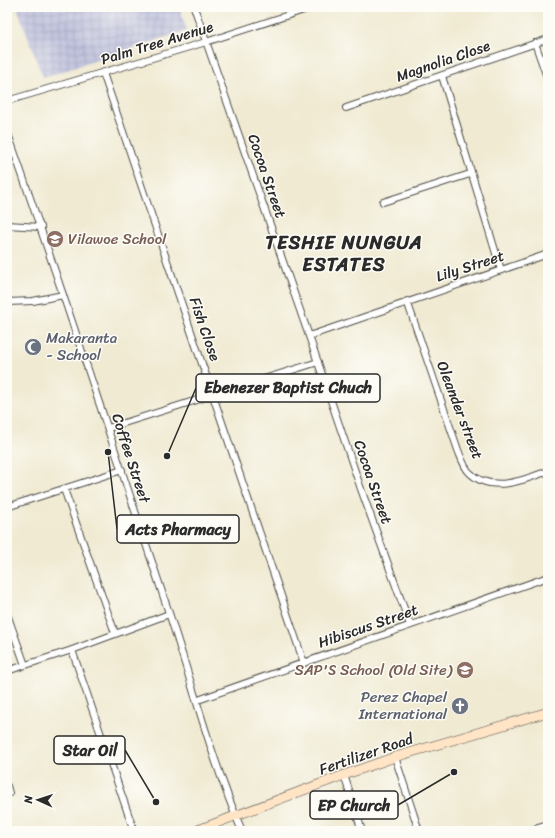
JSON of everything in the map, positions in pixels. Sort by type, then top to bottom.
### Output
[{"type":"street","name":"Cocoa Street","points":[[194,7],[361,489],[410,625]]},
{"type":"street","name":"Palm Tree Avenue","points":[[7,101],[206,42],[313,7]]},
{"type":"street","name":"Magnolia Close","points":[[346,108],[548,39]]},
{"type":"street","points":[[535,43],[548,80]]},
{"type":"street","name":"Fish Close","points":[[103,73],[304,663]]},
{"type":"street","points":[[442,76],[470,174],[501,270]]},
{"type":"street","name":"Coffee Street","points":[[7,131],[41,227],[198,700],[220,779],[242,831]]},
{"type":"street","points":[[383,202],[470,174]]},
{"type":"street","points":[[7,225],[41,227]]},
{"type":"street","name":"Lily Street","points":[[309,336],[407,301],[548,254]]},
{"type":"street","points":[[7,302],[33,301],[63,296]]},
{"type":"street","name":"Oleander street","points":[[407,301],[458,450],[469,472],[484,482],[504,484],[548,471]]},
{"type":"street","points":[[108,428],[318,362]]},
{"type":"street","points":[[7,507],[122,470]]},
{"type":"street","points":[[64,489],[115,633]]},
{"type":"street","name":"Hibiscus Street","points":[[198,700],[548,577]]},
{"type":"street","points":[[7,614],[25,665]]},
{"type":"street","points":[[7,671],[72,650],[169,614]]},
{"type":"street","points":[[72,650],[134,831]]},
{"type":"street","name":"Fertilizer Road","points":[[195,831],[395,757],[548,712]]},
{"type":"street","points":[[395,757],[419,831]]},
{"type":"street","points":[[344,775],[362,831]]},
{"type":"street","points":[[7,786],[10,793]]},
{"type":"street","points":[[533,831],[538,827],[548,824]]},
{"type":"shaded area","points":[[17,7],[179,7],[187,30],[43,78]]},
{"type":"place","name":"Vilawoe School","points":[[55,239]]},
{"type":"place","name":"Makaranta - School","points":[[33,347]]},
{"type":"place","name":"Acts Pharmacy","points":[[108,452]]},
{"type":"place","name":"Ebenezer Baptist Chuch","points":[[167,456]]},
{"type":"place","name":"SAP'S School (Old Site)","points":[[465,670]]},
{"type":"place","name":"Perez Chapel International","points":[[460,706]]},
{"type":"place","name":"EP Church","points":[[454,772]]},
{"type":"place","name":"Star Oil","points":[[156,802]]},
{"type":"district","name":"TESHIE NUNGUA ESTATES","points":[[344,253]]}]
